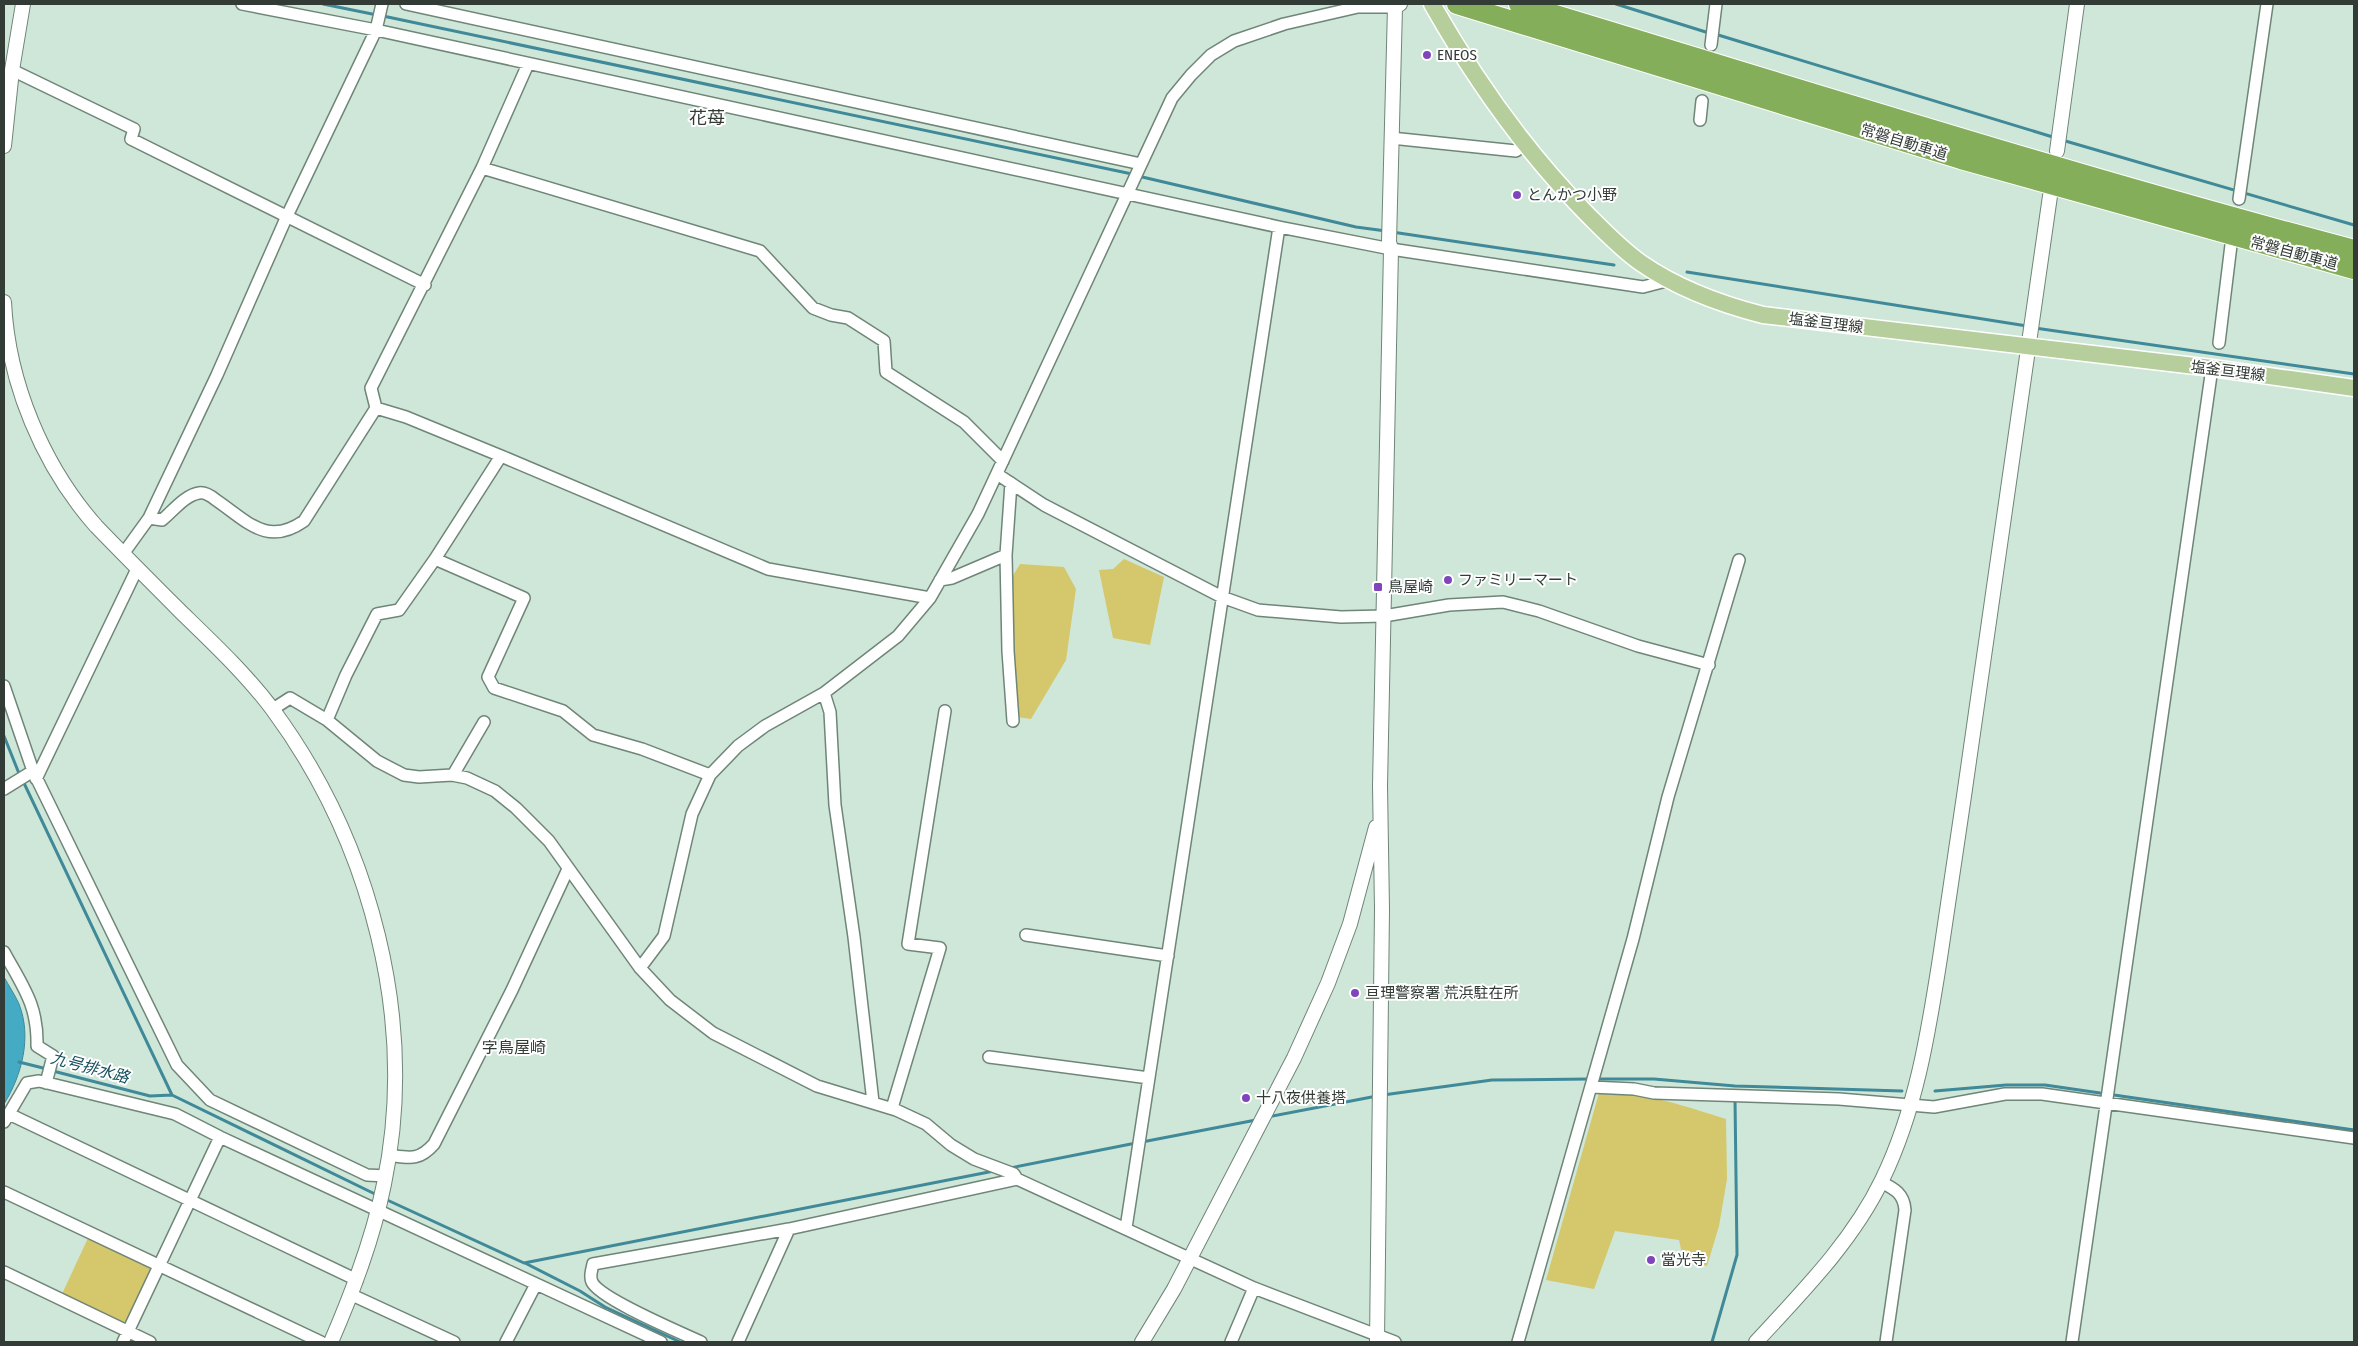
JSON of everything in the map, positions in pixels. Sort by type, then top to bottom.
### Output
[{"type":"highway","name":"常磐自動車道","points":[[1458,4],[1962,159],[2354,269]]},
{"type":"highway","name":"常磐自動車道","points":[[1519,4],[2043,162],[2249,222],[2354,250]]},
{"type":"main road","name":"塩釜亘理線","points":[[1432,4],[1474,73],[1525,144],[1573,200],[1608,235],[1641,263],[1670,280],[1726,304],[1762,315],[2029,344],[2354,388]]},
{"type":"street","points":[[4,146],[12,70],[23,4]]},
{"type":"street","points":[[242,4],[376,30],[1279,226],[1643,286],[1670,280]]},
{"type":"street","points":[[122,554],[149,518],[217,375],[287,216],[376,30],[382,4]]},
{"type":"street","points":[[406,4],[1141,164]]},
{"type":"street","points":[[1711,45],[1716,4]]},
{"type":"street","points":[[2057,151],[2077,4]]},
{"type":"street","points":[[2239,200],[2267,4]]},
{"type":"street","points":[[640,968],[664,936],[692,814],[710,775],[732,751],[765,726],[824,693],[898,636],[930,598],[978,514],[1172,98],[1211,55],[1234,41],[1284,24],[1358,7],[1397,5],[1391,138],[1380,812],[1382,910],[1377,1338]]},
{"type":"street","points":[[149,518],[162,520],[186,499],[199,493],[208,494],[256,528],[273,534],[290,531],[304,521],[376,408],[371,388],[425,285],[482,168],[528,64]]},
{"type":"street","points":[[12,70],[134,129],[131,139],[425,285]]},
{"type":"street","points":[[1700,120],[1702,101]]},
{"type":"street","points":[[1391,138],[1516,151],[1525,144]]},
{"type":"street","points":[[482,168],[760,251],[813,308],[831,315],[848,318],[884,341],[886,372],[964,422],[1003,461]]},
{"type":"street","points":[[1756,1342],[1836,1253],[1881,1182],[1911,1106],[1928,1038],[2050,196]]},
{"type":"street","points":[[1126,1228],[1279,226]]},
{"type":"street","points":[[2219,342],[2231,245]]},
{"type":"street","points":[[4,302],[5,327],[13,364],[24,400],[52,464],[82,510],[122,554],[233,663],[273,710],[310,769],[340,826],[366,891],[390,991],[395,1051],[393,1117],[385,1181],[379,1207],[357,1280],[331,1342]]},
{"type":"street","points":[[2072,1342],[2212,368]]},
{"type":"street","points":[[376,408],[406,416],[768,569],[930,598]]},
{"type":"street","points":[[327,720],[346,675],[377,614],[399,610],[501,456]]},
{"type":"street","points":[[997,474],[1042,503],[1222,597],[1258,610],[1332,616],[1384,616],[1449,605],[1503,602],[1539,611],[1638,646],[1709,665]]},
{"type":"street","points":[[1011,483],[1006,555],[1008,651],[1013,721]]},
{"type":"street","points":[[940,580],[952,578],[1006,555]]},
{"type":"street","points":[[434,559],[524,598],[488,676],[494,688],[564,711],[593,735],[642,749],[710,775]]},
{"type":"street","points":[[1518,1342],[1633,938],[1668,796],[1740,560]]},
{"type":"street","points":[[5,788],[33,775],[137,569]]},
{"type":"street","points":[[4,686],[33,775],[178,1065],[192,1083],[210,1100],[367,1175],[385,1181]]},
{"type":"street","points":[[824,693],[830,712],[835,805],[854,937],[873,1102]]},
{"type":"street","points":[[273,710],[290,698],[327,720],[377,761],[404,775],[419,777],[453,775],[482,784],[516,808],[550,841],[568,869],[640,968],[670,1000],[712,1033],[833,1093],[892,1108],[926,1124],[951,1146],[990,1166],[1254,1288],[1377,1338],[1395,1342]]},
{"type":"street","points":[[892,1108],[940,948],[908,944],[945,711]]},
{"type":"street","points":[[453,775],[484,722]]},
{"type":"street","points":[[1142,1342],[1174,1289],[1188,1258],[1294,1058],[1328,983],[1350,924],[1380,812]]},
{"type":"street","points":[[389,1155],[412,1158],[424,1155],[434,1144],[512,990],[568,869]]},
{"type":"street","points":[[1026,935],[1168,956]]},
{"type":"street","points":[[4,952],[32,1002],[37,1030],[37,1046],[53,1056],[47,1080]]},
{"type":"street","points":[[990,1057],[1149,1078]]},
{"type":"street","points":[[357,1280],[192,1200],[6,1118],[27,1083],[47,1080],[175,1114],[220,1137],[379,1207],[536,1284],[661,1342]]},
{"type":"street","points":[[1593,1081],[1732,1097],[1839,1100],[1934,1107],[2004,1094],[2042,1094],[2354,1138]]},
{"type":"street","points":[[125,1337],[192,1200],[220,1137]]},
{"type":"street","points":[[701,1342],[606,1296],[593,1284],[590,1275],[593,1264],[789,1230],[1015,1176]]},
{"type":"street","points":[[1881,1182],[1900,1193],[1904,1200],[1905,1210],[1886,1342]]},
{"type":"street","points":[[4,1192],[321,1342]]},
{"type":"street","points":[[738,1342],[789,1230]]},
{"type":"street","points":[[4,1272],[125,1337],[150,1342]]},
{"type":"street","points":[[506,1342],[536,1284]]},
{"type":"street","points":[[1231,1342],[1254,1288]]},
{"type":"street","points":[[352,1294],[454,1342]]},
{"type":"shaded area","points":[[1124,559],[1164,577],[1150,645],[1113,638],[1099,570],[1113,569]]},
{"type":"shaded area","points":[[1020,564],[1064,567],[1076,589],[1066,660],[1031,719],[1017,717],[1011,579]]},
{"type":"shaded area","points":[[1599,1093],[1648,1097],[1679,1104],[1726,1119],[1727,1179],[1719,1226],[1707,1266],[1683,1258],[1679,1240],[1615,1231],[1594,1289],[1546,1280]]},
{"type":"shaded area","points":[[88,1238],[149,1267],[151,1272],[129,1322],[121,1323],[62,1294]]},
{"type":"water","points":[[4,977],[19,1004],[25,1029],[25,1042],[16,1081],[4,1104]]},
{"type":"waterway","points":[[323,4],[377,15]]},
{"type":"waterway","points":[[1616,4],[1709,33]]},
{"type":"waterway","points":[[383,16],[1132,174]]},
{"type":"waterway","points":[[1715,34],[2056,138]]},
{"type":"waterway","points":[[2062,140],[2354,225]]},
{"type":"waterway","points":[[1138,176],[1356,227],[1386,231]]},
{"type":"waterway","points":[[1392,232],[1614,265]]},
{"type":"waterway","points":[[1687,272],[2027,326]]},
{"type":"waterway","points":[[2035,328],[2354,374]]},
{"type":"waterway","points":[[4,736],[20,776]]},
{"type":"waterway","points":[[23,781],[172,1095]]},
{"type":"waterway","name":"九号排水路","points":[[19,1062],[47,1069]]},
{"type":"waterway","points":[[53,1071],[150,1096],[172,1095],[377,1195]]},
{"type":"waterway","points":[[1383,1095],[1492,1080],[1590,1079]]},
{"type":"waterway","points":[[1597,1079],[1654,1079],[1735,1086],[1902,1091]]},
{"type":"waterway","points":[[1935,1091],[2006,1085],[2045,1085],[2100,1093]]},
{"type":"waterway","points":[[2114,1095],[2354,1130]]},
{"type":"waterway","points":[[1267,1117],[1377,1096]]},
{"type":"waterway","points":[[1712,1342],[1737,1255],[1735,1099]]},
{"type":"waterway","points":[[1142,1142],[1256,1120]]},
{"type":"waterway","points":[[1010,1168],[1136,1143]]},
{"type":"waterway","points":[[385,1199],[524,1263],[994,1171]]},
{"type":"waterway","points":[[525,1263],[580,1291],[605,1307],[680,1342]]},
{"type":"place","name":"ENEOS","points":[[1427,55]]},
{"type":"place","name":"とんかつ小野","points":[[1517,195]]},
{"type":"place","name":"ファミリーマート","points":[[1448,580]]},
{"type":"place","name":"鳥屋崎","points":[[1378,587]]},
{"type":"place","name":"亘理警察署 荒浜駐在所","points":[[1355,993]]},
{"type":"place","name":"十八夜供養塔","points":[[1246,1098]]},
{"type":"place","name":"當光寺","points":[[1651,1260]]},
{"type":"district","name":"花苺","points":[[707,118]]},
{"type":"district","name":"字鳥屋崎","points":[[514,1047]]}]
